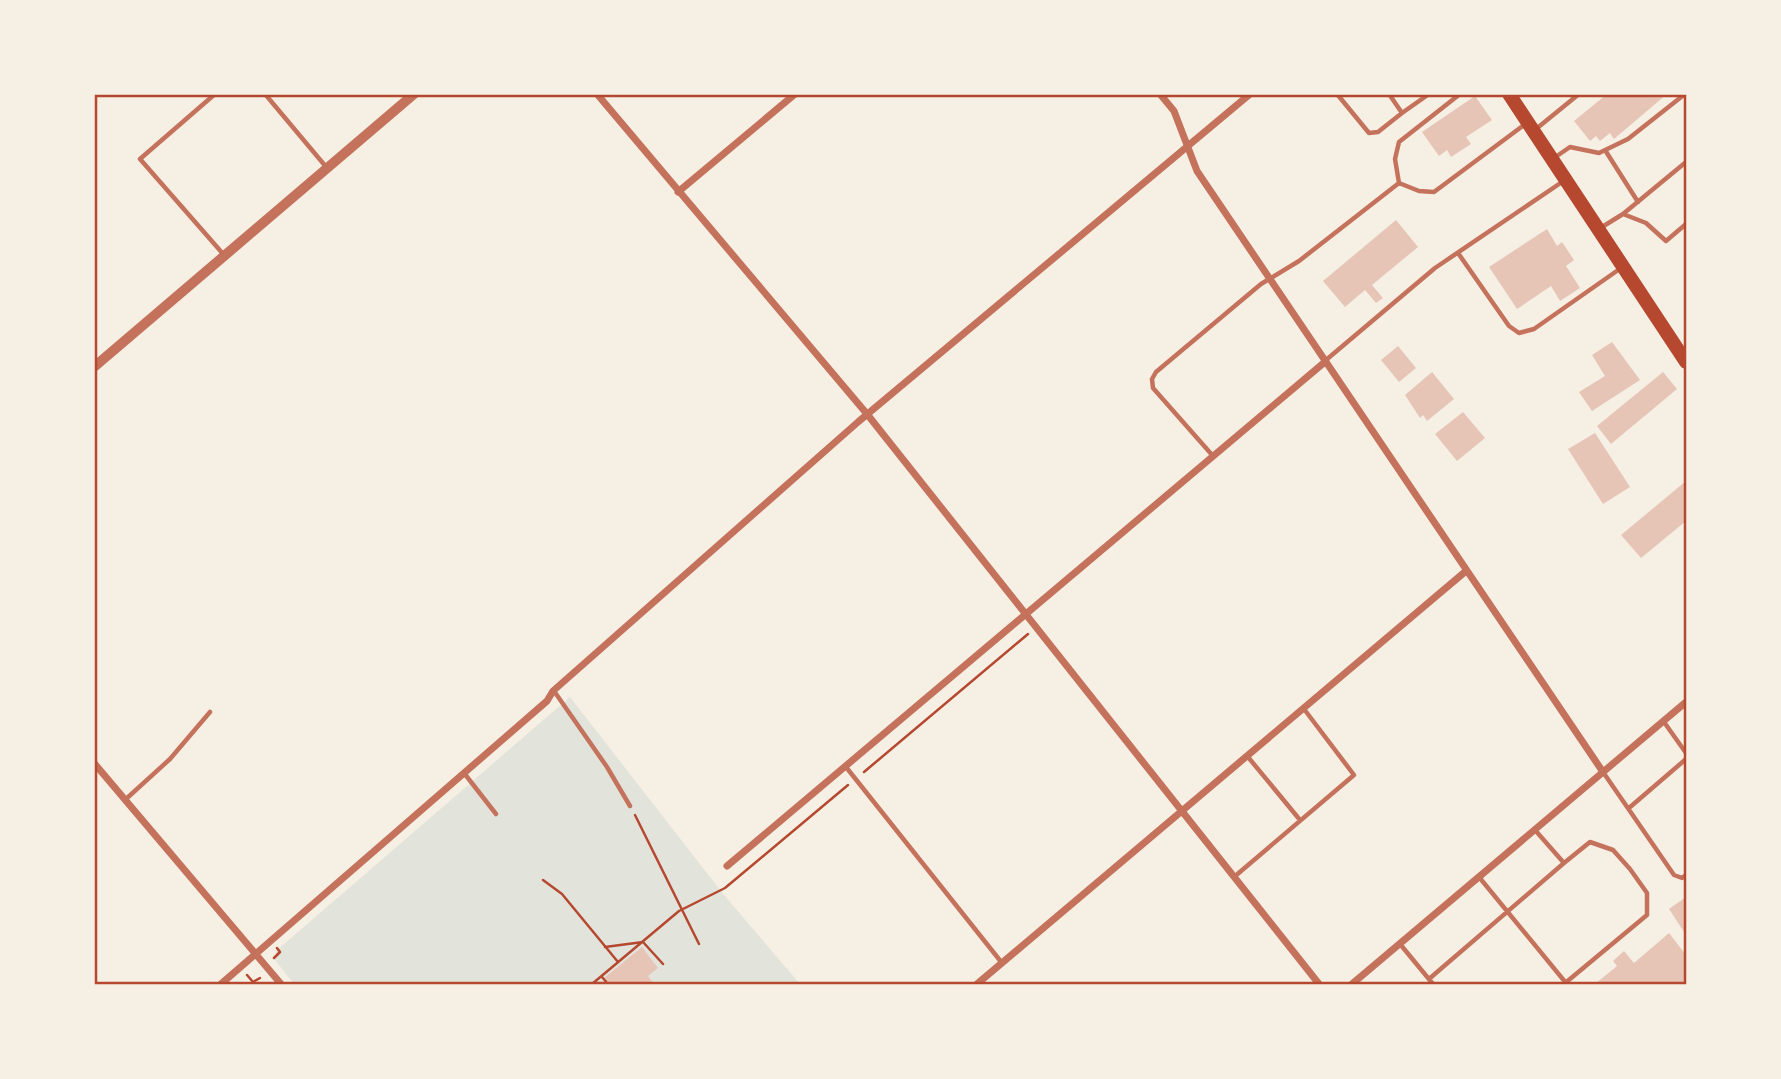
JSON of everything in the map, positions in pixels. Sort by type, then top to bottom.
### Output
[{"type":"main road","points":[[1511,96],[1686,362]]},
{"type":"street","points":[[94,367],[414,94]]},
{"type":"street","points":[[597,94],[867,414],[1319,985]]},
{"type":"street","points":[[678,192],[795,94]]},
{"type":"street","points":[[1160,94],[1174,111],[1197,171],[1603,772]]},
{"type":"street","points":[[221,985],[547,701],[553,691],[867,414],[1250,94]]},
{"type":"street","points":[[727,866],[1326,361]]},
{"type":"street","points":[[977,985],[1466,572]]},
{"type":"street","points":[[1352,985],[1686,702]]},
{"type":"street","points":[[94,763],[281,985]]},
{"type":"lane","points":[[215,94],[140,159],[225,256]]},
{"type":"lane","points":[[265,94],[327,169]]},
{"type":"lane","points":[[1337,94],[1369,133],[1378,132],[1429,94]]},
{"type":"lane","points":[[1389,94],[1402,113]]},
{"type":"lane","points":[[1399,183],[1395,159],[1399,142],[1460,94]]},
{"type":"lane","points":[[1399,183],[1419,191],[1433,192],[1579,94]]},
{"type":"lane","points":[[1552,159],[1570,147],[1600,153],[1628,139],[1685,94]]},
{"type":"lane","points":[[1605,150],[1638,202]]},
{"type":"lane","points":[[1598,229],[1623,214],[1686,162]]},
{"type":"lane","points":[[1326,361],[1435,268],[1566,180]]},
{"type":"lane","points":[[1213,456],[1156,392],[1152,379],[1156,372],[1270,278],[1299,261],[1399,183]]},
{"type":"lane","points":[[1623,214],[1646,223],[1666,241],[1686,224]]},
{"type":"lane","points":[[1458,253],[1509,326],[1519,333],[1534,329],[1623,266]]},
{"type":"lane","points":[[553,691],[607,766],[631,806]]},
{"type":"lane","points":[[1233,878],[1354,775],[1304,709]]},
{"type":"lane","points":[[125,800],[170,760],[210,712]]},
{"type":"lane","points":[[1664,722],[1686,753]]},
{"type":"lane","points":[[1248,757],[1300,821]]},
{"type":"lane","points":[[1629,808],[1686,759]]},
{"type":"lane","points":[[846,766],[1002,964]]},
{"type":"lane","points":[[1603,772],[1674,876],[1678,878],[1686,875]]},
{"type":"lane","points":[[464,773],[496,814]]},
{"type":"lane","points":[[1535,830],[1564,863]]},
{"type":"lane","points":[[1429,979],[1507,912],[1564,863],[1591,842],[1614,849],[1647,892],[1647,915],[1565,984],[1507,912],[1479,877]]},
{"type":"lane","points":[[1400,944],[1433,985]]},
{"type":"path","points":[[631,806],[699,944]]},
{"type":"path","points":[[543,880],[562,894],[618,962]]},
{"type":"path","points":[[605,947],[643,942],[663,964]]},
{"type":"path","points":[[274,958],[281,952]]},
{"type":"path","points":[[247,974],[253,982],[262,975]]},
{"type":"path","points":[[602,977],[608,985]]},
{"type":"shaded area","points":[[570,697],[724,895],[800,984],[294,984],[275,960],[276,951]]},
{"type":"building","points":[[1607,94],[1667,94],[1614,139],[1610,133],[1600,141],[1596,136],[1590,141],[1574,121]]},
{"type":"building","points":[[1475,96],[1492,120],[1466,137],[1471,144],[1451,157],[1447,150],[1439,156],[1422,132]]},
{"type":"building","points":[[1396,220],[1418,247],[1372,285],[1383,298],[1376,303],[1365,290],[1345,307],[1323,281]]},
{"type":"building","points":[[1547,229],[1557,246],[1562,242],[1574,260],[1566,266],[1580,288],[1560,301],[1551,286],[1517,309],[1489,267]]},
{"type":"building","points":[[1612,342],[1640,380],[1592,411],[1579,392],[1605,376],[1592,355]]},
{"type":"building","points":[[1398,346],[1416,368],[1399,382],[1381,360]]},
{"type":"building","points":[[1432,372],[1454,399],[1427,421],[1423,415],[1420,418],[1405,395]]},
{"type":"building","points":[[1663,372],[1677,389],[1611,444],[1597,426]]},
{"type":"building","points":[[1463,412],[1485,438],[1457,461],[1435,434]]},
{"type":"building","points":[[1595,433],[1630,487],[1603,504],[1568,449]]},
{"type":"building","points":[[1686,481],[1686,521],[1641,558],[1621,535]]},
{"type":"building","points":[[1686,897],[1686,935],[1669,909]]},
{"type":"building","points":[[1669,933],[1686,955],[1686,984],[1595,984],[1617,966],[1613,961],[1624,951],[1634,963]]},
{"type":"building","points":[[642,947],[658,968],[648,976],[653,983],[610,984],[604,978]]}]
